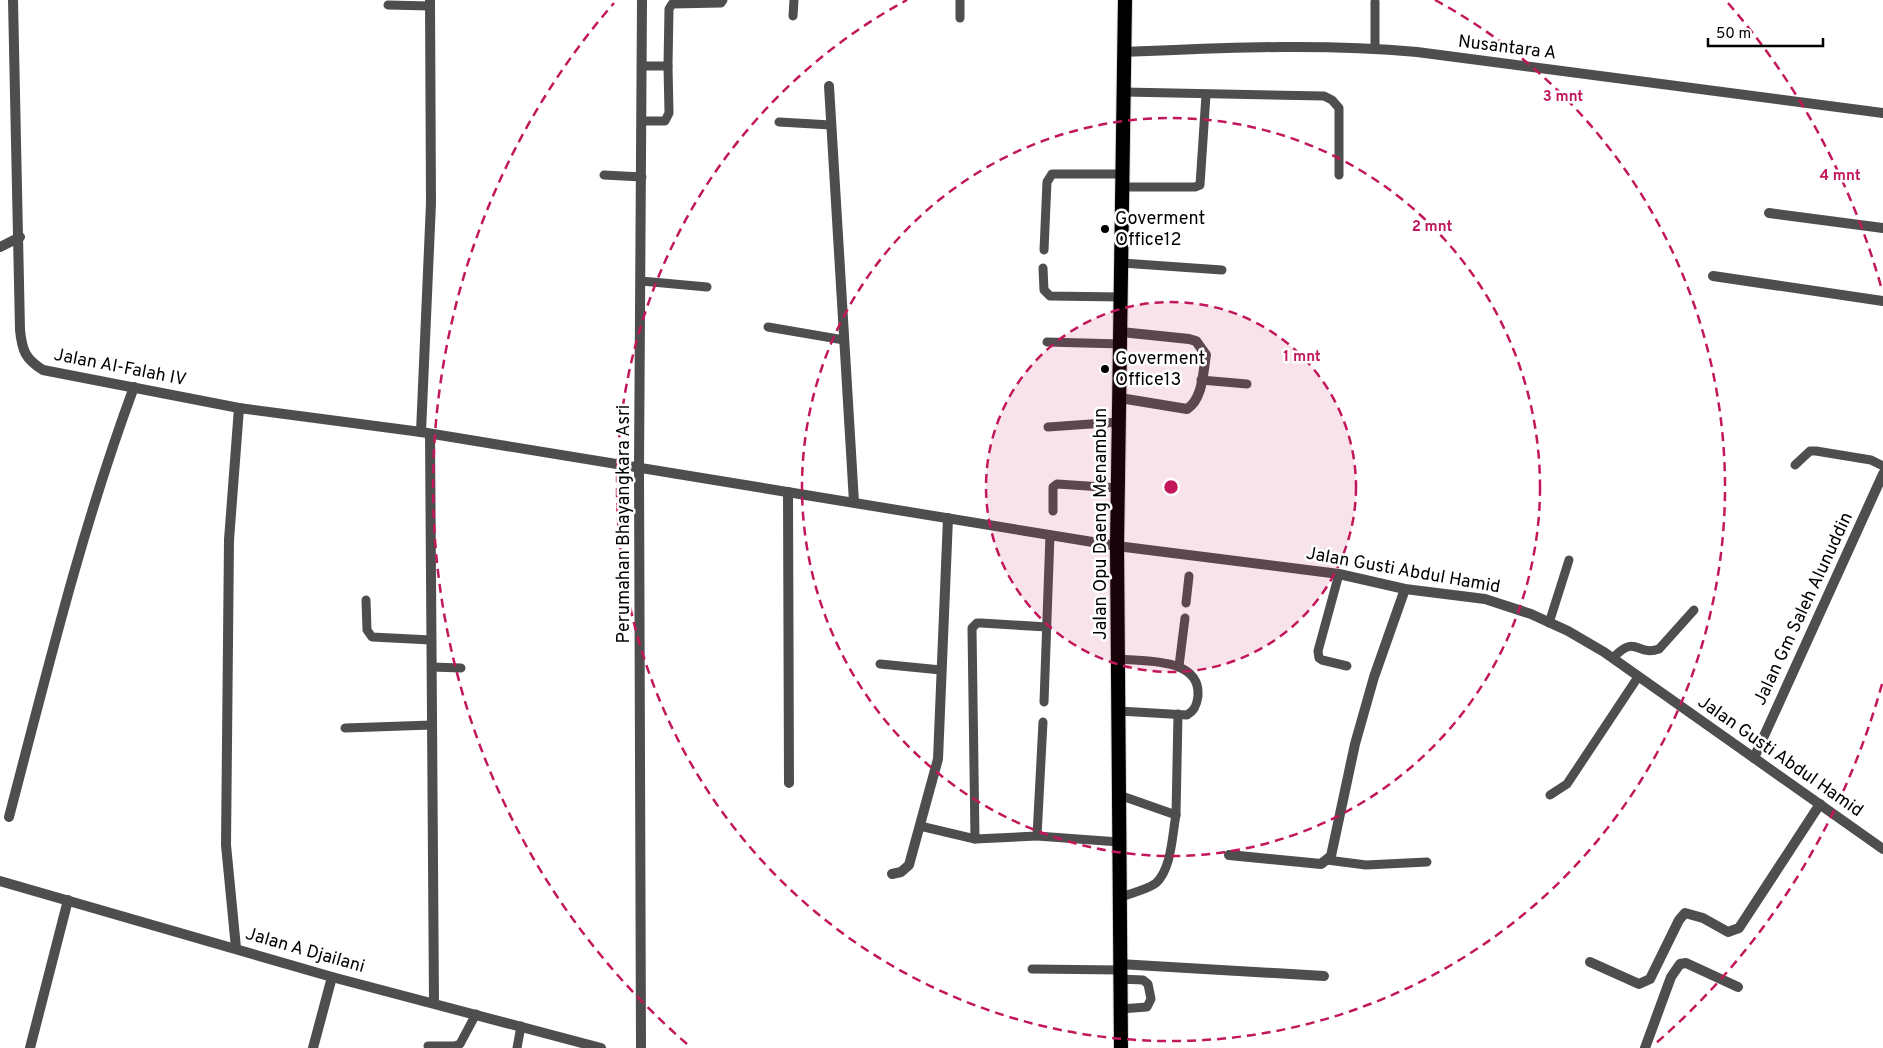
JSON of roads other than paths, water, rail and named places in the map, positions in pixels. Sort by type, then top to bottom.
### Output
[{"type":"highway","name":"Jalan Opu Daeng Menambun","points":[[1121,1048],[1117,546],[1125,0]]},
{"type":"street","name":"Jalan Al-Falah IV","points":[[13,0],[20,237],[20,330],[25,357],[42,370],[239,408],[426,433],[639,468]]},
{"type":"street","name":"Perumahan Bhayangkara Asri","points":[[641,1048],[639,468],[642,0]]},
{"type":"street","points":[[430,3],[431,203],[426,433],[432,667],[434,1003]]},
{"type":"street","name":"Nusantara A","points":[[1124,52],[1304,46],[1375,48],[1883,113]]},
{"type":"street","points":[[829,86],[854,502]]},
{"type":"street","points":[[1769,213],[1883,228]]},
{"type":"street","points":[[0,246],[20,237]]},
{"type":"street","points":[[1713,276],[1883,301]]},
{"type":"street","points":[[1120,398],[1187,409],[1193,405],[1198,397],[1206,355],[1196,341],[1121,338]]},
{"type":"street","points":[[9,817],[63,610],[106,463],[134,387]]},
{"type":"street","points":[[236,948],[226,845],[230,540],[239,408]]},
{"type":"street","name":"Jalan Gusti Abdul Hamid","points":[[639,468],[1117,546],[1339,574],[1405,589],[1485,599],[1549,623],[1613,658],[1883,849]]},
{"type":"street","name":"Jalan Gm Saleh Alunuddin","points":[[1754,758],[1883,474]]},
{"type":"street","points":[[788,492],[789,783]]},
{"type":"street","points":[[892,874],[900,872],[909,865],[938,759],[948,518]]},
{"type":"street","points":[[1229,855],[1321,864],[1327,860],[1332,851],[1343,792],[1371,686],[1405,589]]},
{"type":"street","points":[[1590,962],[1639,984],[1650,979],[1682,914],[1688,912],[1696,915],[1728,932],[1739,928],[1820,804]]},
{"type":"street","name":"Jalan A Djailani","points":[[0,881],[332,977],[602,1048]]},
{"type":"street","points":[[30,1048],[68,900]]},
{"type":"street","points":[[1644,1048],[1671,977],[1680,964],[1686,963],[1738,987]]},
{"type":"street","points":[[1119,971],[1324,976]]},
{"type":"street","points":[[312,1048],[332,977]]},
{"type":"lane","points":[[642,121],[660,122],[668,118],[670,9],[672,4],[721,3],[723,0]]},
{"type":"lane","points":[[793,16],[794,0]]},
{"type":"lane","points":[[960,0],[960,18]]},
{"type":"lane","points":[[1375,2],[1375,48]]},
{"type":"lane","points":[[388,4],[430,3]]},
{"type":"lane","points":[[642,66],[668,66]]},
{"type":"lane","points":[[1124,92],[1324,96],[1332,100],[1339,108],[1339,175]]},
{"type":"lane","points":[[1044,250],[1047,182],[1052,174],[1195,187],[1200,185],[1206,95]]},
{"type":"lane","points":[[779,122],[831,125]]},
{"type":"lane","points":[[604,175],[642,177]]},
{"type":"lane","points":[[1122,262],[1222,270]]},
{"type":"lane","points":[[1043,268],[1044,290],[1050,296],[1121,296]]},
{"type":"lane","points":[[641,281],[707,287]]},
{"type":"lane","points":[[768,327],[844,340]]},
{"type":"lane","points":[[1047,342],[1121,338]]},
{"type":"lane","points":[[1202,380],[1248,384]]},
{"type":"lane","points":[[1048,427],[1120,422]]},
{"type":"lane","points":[[1795,465],[1810,451],[1816,451],[1871,460],[1883,466]]},
{"type":"lane","points":[[1053,512],[1053,487],[1057,484],[1118,488]]},
{"type":"lane","points":[[1044,702],[1050,535]]},
{"type":"lane","points":[[1549,623],[1569,560]]},
{"type":"lane","points":[[1339,574],[1318,651],[1319,658],[1322,660],[1347,666]]},
{"type":"lane","points":[[1186,603],[1189,576]]},
{"type":"lane","points":[[366,600],[367,630],[372,637],[431,640]]},
{"type":"lane","points":[[1613,658],[1623,648],[1629,646],[1654,651],[1659,649],[1694,610]]},
{"type":"lane","points":[[1179,666],[1185,618]]},
{"type":"lane","points":[[975,839],[972,628],[977,623],[1047,627]]},
{"type":"lane","points":[[1119,659],[1179,666],[1191,674],[1197,681],[1198,693],[1198,702],[1192,712],[1178,714],[1119,711]]},
{"type":"lane","points":[[880,664],[941,670]]},
{"type":"lane","points":[[432,667],[461,668]]},
{"type":"lane","points":[[1550,795],[1567,784],[1638,677]]},
{"type":"lane","points":[[1119,898],[1154,884],[1160,878],[1165,868],[1176,815],[1178,714]]},
{"type":"lane","points":[[1036,836],[1043,722]]},
{"type":"lane","points":[[345,728],[432,725]]},
{"type":"lane","points":[[1119,795],[1176,815]]},
{"type":"lane","points":[[920,826],[975,839],[1036,836],[1119,842]]},
{"type":"lane","points":[[1327,860],[1366,865],[1427,862]]},
{"type":"lane","points":[[1032,970],[1119,971],[1143,980],[1148,984],[1151,999],[1147,1007],[1120,1009]]},
{"type":"lane","points":[[428,1046],[455,1046],[460,1044],[476,1014]]},
{"type":"lane","points":[[517,1048],[521,1026]]},
{"type":"place","name":"Goverment Office12","points":[[1105,229]]},
{"type":"place","name":"Goverment Office13","points":[[1105,369]]}]
